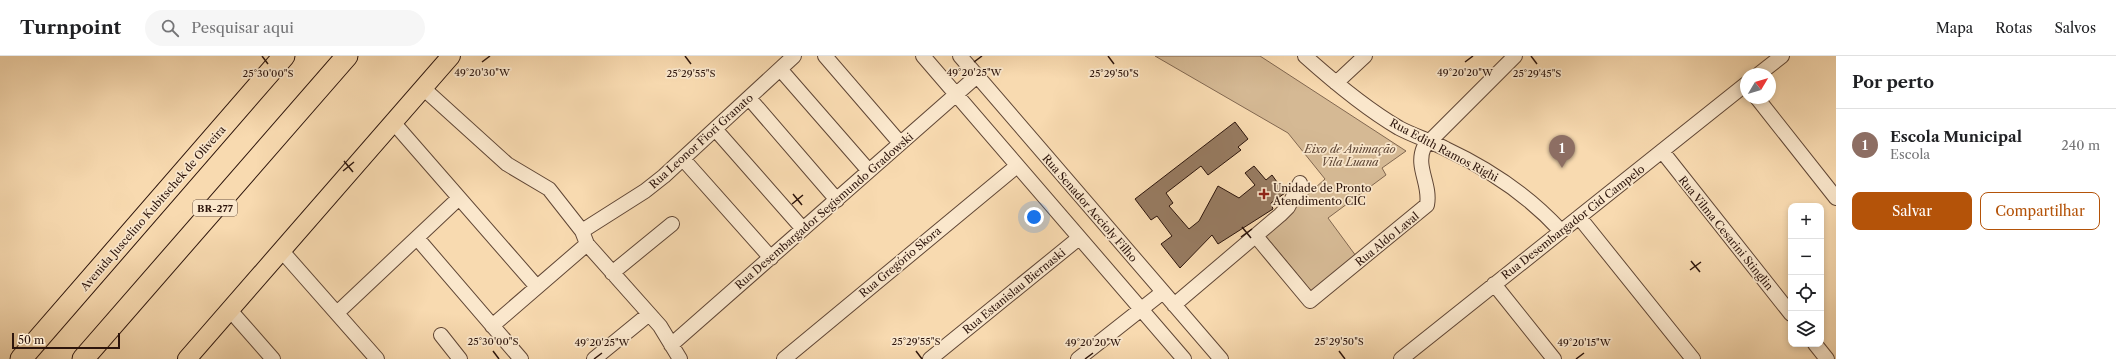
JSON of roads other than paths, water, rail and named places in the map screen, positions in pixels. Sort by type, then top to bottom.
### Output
[{"type":"highway","name":"Avenida Juscelino Kubitschek de Oliveira","points":[[21,359],[284,56]]},
{"type":"highway","name":"BR-277","points":[[83,359],[347,56]]},
{"type":"main road","points":[[187,359],[451,56]]},
{"type":"street","name":"Rua Leonor Fiori Granato","points":[[582,231],[645,190],[683,159],[794,56]]},
{"type":"street","points":[[824,56],[900,143]]},
{"type":"street","points":[[922,56],[1184,359]]},
{"type":"street","name":"Rua Senador Accioly Filho","points":[[960,56],[1221,359]]},
{"type":"street","name":"Rua Edith Ramos Righi","points":[[1305,56],[1336,83],[1390,122],[1429,141],[1510,185],[1542,210],[1562,231]]},
{"type":"street","points":[[1336,83],[1365,56]]},
{"type":"street","name":"Rua Aldo Laval","points":[[1260,240],[1310,301],[1427,205],[1428,193],[1420,164],[1420,155],[1429,141],[1515,56]]},
{"type":"street","points":[[1767,68],[1782,56]]},
{"type":"street","points":[[780,69],[869,171]]},
{"type":"street","name":"Rua Desembargador Segismundo Gradowski","points":[[671,345],[977,76]]},
{"type":"street","points":[[423,88],[507,164],[549,189],[582,231],[587,244],[649,314],[680,359]]},
{"type":"street","name":"Rua Desembargador Cid Campelo","points":[[1407,357],[1494,284],[1740,89]]},
{"type":"street","points":[[748,98],[837,200]]},
{"type":"street","points":[[1762,104],[1836,198]]},
{"type":"street","points":[[393,122],[537,288]]},
{"type":"street","points":[[715,129],[803,229]]},
{"type":"street","name":"Rua Vilma Cesarini Stinglin","points":[[1662,152],[1789,311]]},
{"type":"street","points":[[683,159],[771,258]]},
{"type":"street","name":"Rua Gregório Skora","points":[[784,359],[1017,166]]},
{"type":"street","points":[[1174,305],[1280,215],[1288,207],[1300,183]]},
{"type":"street","points":[[337,313],[459,198]]},
{"type":"street","points":[[1580,217],[1693,359]]},
{"type":"street","points":[[612,272],[672,224]]},
{"type":"street","points":[[417,238],[521,359]]},
{"type":"street","name":"Rua Estanislau Biernaski","points":[[930,359],[1079,238]]},
{"type":"street","points":[[492,326],[587,244]]},
{"type":"street","points":[[281,250],[378,359]]},
{"type":"street","points":[[1494,284],[1554,359]]},
{"type":"street","points":[[1078,359],[1163,292]]},
{"type":"street","points":[[229,309],[273,359]]},
{"type":"street","points":[[594,359],[649,314]]},
{"type":"street","points":[[441,335],[460,359]]},
{"type":"street","points":[[1817,347],[1827,359]]},
{"type":"place","name":"Escola Municipal","points":[[1562,168]]},
{"type":"place","name":"Unidade de Pronto Atendimento CIC","points":[[1264,194]]},
{"type":"park label","name":"Eixo de Animação Vila Luana","points":[[1350,155]]}]
